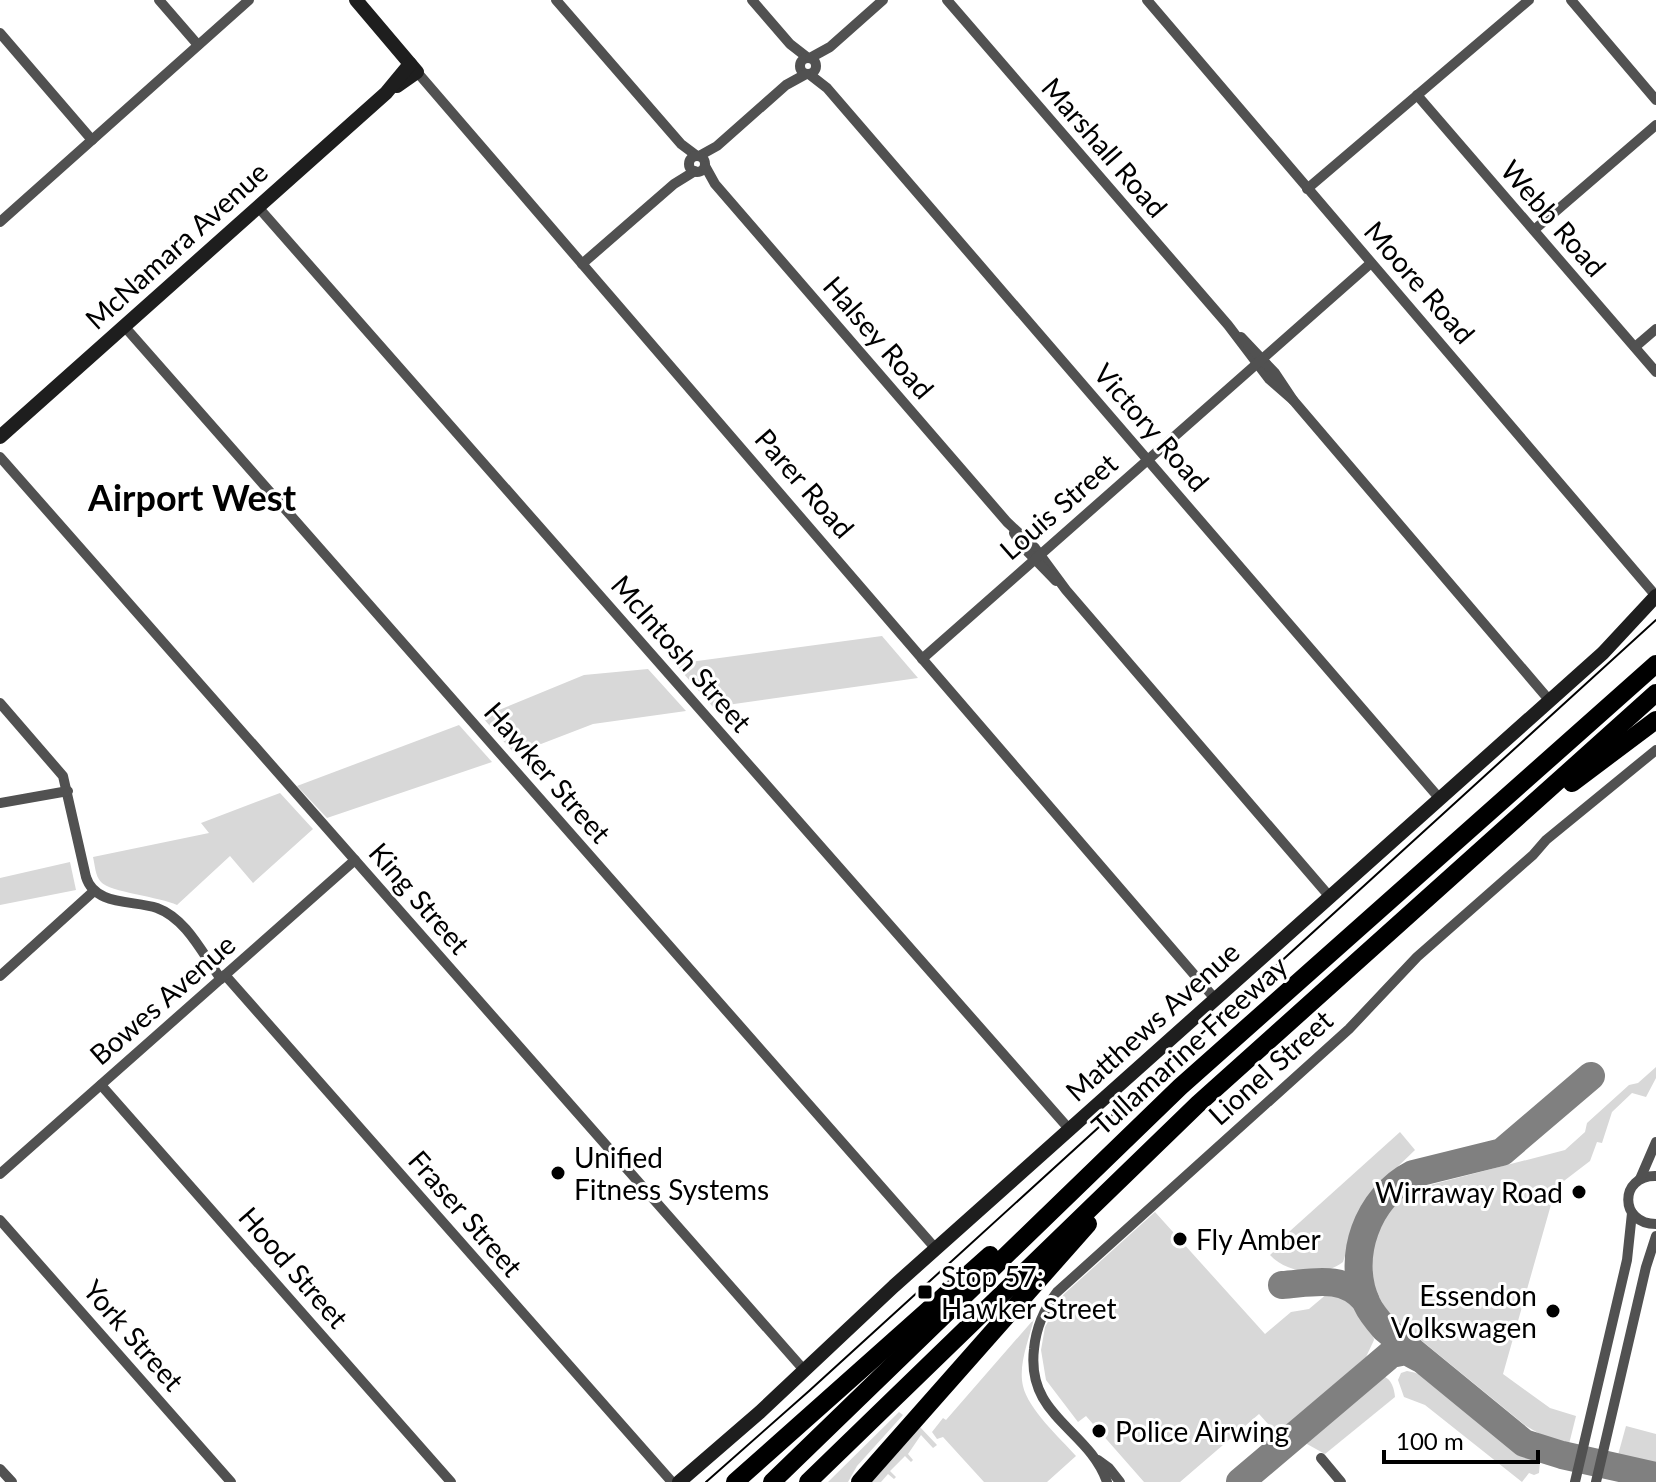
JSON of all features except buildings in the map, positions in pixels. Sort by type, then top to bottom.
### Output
[{"type":"highway","points":[[1592,723],[1656,656]]},
{"type":"highway","name":"Tullamarine Freeway","points":[[772,1482],[1180,1087],[1656,664]]},
{"type":"highway","name":"Tullamarine Freeway","points":[[808,1482],[1198,1104],[1656,693]]},
{"type":"highway","points":[[1427,900],[1517,825],[1656,720]]},
{"type":"highway","points":[[735,1482],[1180,1087]]},
{"type":"highway","points":[[860,1482],[1198,1104]]},
{"type":"main road","name":"Parer Road","points":[[356,0],[414,68]]},
{"type":"main road","name":"McNamara Avenue","points":[[0,437],[414,68]]},
{"type":"main road","name":"Matthews Avenue","points":[[679,1482],[1603,653],[1656,596]]},
{"type":"street","points":[[159,0],[198,45]]},
{"type":"street","points":[[0,222],[249,0]]},
{"type":"street","name":"Halsey Road","points":[[556,0],[1330,897]]},
{"type":"street","name":"Victory Road","points":[[752,0],[1440,799]]},
{"type":"street","points":[[582,264],[883,0]]},
{"type":"street","name":"Marshall Road","points":[[947,0],[1550,701]]},
{"type":"street","name":"Moore Road","points":[[1147,0],[1656,596]]},
{"type":"street","points":[[1307,189],[1529,0]]},
{"type":"street","points":[[1571,0],[1656,100]]},
{"type":"street","points":[[0,33],[92,140]]},
{"type":"street","name":"Parer Road","points":[[414,68],[1216,1000]]},
{"type":"street","name":"Webb Road","points":[[1417,95],[1656,372]]},
{"type":"street","points":[[1534,230],[1656,125]]},
{"type":"street","name":"McIntosh Street","points":[[258,207],[1070,1130]]},
{"type":"street","name":"Louis Street","points":[[922,659],[1371,263]]},
{"type":"street","name":"Hawker Street","points":[[124,326],[936,1249]]},
{"type":"street","points":[[1635,347],[1656,329]]},
{"type":"street","name":"King Street","points":[[0,457],[804,1370]]},
{"type":"street","points":[[0,703],[59,770],[68,791],[86,877],[94,891],[0,976]]},
{"type":"street","name":"Lionel Street","points":[[1092,1457],[1043,1400],[1035,1382],[1033,1364],[1038,1329],[1044,1312],[1057,1292],[1349,1029],[1425,949],[1533,855],[1546,840],[1656,750]]},
{"type":"street","points":[[0,803],[68,791]]},
{"type":"street","name":"Bowes Avenue","points":[[0,1174],[355,860]]},
{"type":"street","name":"Fraser Street","points":[[94,891],[103,897],[166,912],[672,1482]]},
{"type":"street","name":"Hood Street","points":[[101,1085],[451,1482]]},
{"type":"street","points":[[1575,1482],[1627,1260],[1632,1213],[1628,1196],[1640,1179],[1656,1142]]},
{"type":"street","points":[[1640,1179],[1656,1176]]},
{"type":"street","points":[[1632,1213],[1643,1222],[1656,1224]]},
{"type":"street","name":"York Street","points":[[0,1220],[231,1482]]},
{"type":"street","points":[[1596,1482],[1656,1236]]},
{"type":"street","points":[[1595,1394],[1614,1399]]},
{"type":"street","points":[[1092,1457],[1107,1482]]},
{"type":"street","points":[[1092,1457],[1109,1468],[1120,1482]]},
{"type":"street","points":[[1321,1458],[1341,1482]]},
{"type":"street","points":[[0,1469],[12,1482]]},
{"type":"shaded area","points":[[882,636],[918,678],[713,707],[675,664]]},
{"type":"shaded area","points":[[648,669],[686,711],[593,724],[515,754],[482,717],[584,675]]},
{"type":"shaded area","points":[[459,725],[492,762],[327,818],[297,786]]},
{"type":"shaded area","points":[[280,793],[313,829],[253,883],[230,856],[177,905],[114,889],[98,877],[93,857],[209,833],[201,823]]},
{"type":"shaded area","points":[[70,862],[76,890],[0,905],[0,878]]},
{"type":"shaded area","points":[[1656,1067],[1656,1078],[1646,1097],[1632,1093],[1612,1112],[1602,1143],[1597,1142],[1590,1161],[1556,1187],[1503,1374],[1550,1408],[1576,1416],[1569,1444],[1547,1438],[1526,1426],[1389,1314],[1371,1278],[1373,1240],[1387,1212],[1407,1191],[1565,1150],[1585,1132],[1587,1123],[1629,1085],[1638,1083]]},
{"type":"shaded area","points":[[1400,1132],[1415,1150],[1389,1175],[1359,1213],[1343,1262],[1315,1272],[1285,1266],[1270,1255],[1282,1244],[1280,1240]]},
{"type":"shaded area","points":[[1155,1212],[1265,1334],[1291,1312],[1309,1309],[1328,1293],[1344,1300],[1364,1316],[1374,1340],[1366,1357],[1283,1429],[1267,1431],[1269,1425],[1259,1414],[1180,1482],[1144,1482],[1086,1416],[1078,1422],[1046,1380],[1041,1350],[1045,1327],[1064,1294]]},
{"type":"shaded area","points":[[1034,1319],[1023,1361],[1023,1386],[1038,1414],[1076,1456],[1047,1482],[984,1482],[943,1437],[937,1439],[932,1432]]},
{"type":"shaded area","points":[[1407,1371],[1440,1385],[1523,1452],[1540,1461],[1539,1473],[1529,1473],[1522,1482],[1425,1405],[1404,1397],[1398,1380],[1401,1373]]},
{"type":"shaded area","points":[[1381,1376],[1390,1381],[1395,1397],[1325,1454],[1307,1444],[1306,1441]]},
{"type":"shaded area","points":[[899,1412],[903,1415],[857,1466],[848,1482],[828,1482]]},
{"type":"shaded area","points":[[919,1426],[937,1445],[933,1448],[921,1435],[908,1454],[913,1460],[911,1462],[905,1456],[890,1471],[896,1477],[894,1479],[888,1474],[881,1482],[871,1482]]},
{"type":"shaded area","points":[[1626,1426],[1656,1434],[1656,1464],[1618,1455]]},
{"type":"taxiway","points":[[1591,1076],[1502,1152],[1413,1174],[1397,1184],[1373,1213],[1365,1230],[1360,1249],[1361,1286],[1369,1307],[1385,1329],[1524,1443],[1562,1455],[1656,1476]]},
{"type":"taxiway","points":[[1282,1285],[1337,1283],[1347,1286],[1365,1300]]},
{"type":"taxiway","points":[[1240,1482],[1391,1354],[1406,1351],[1419,1358]]},
{"type":"tram line","points":[[706,1482],[1656,620]]},
{"type":"place","name":"Unified Fitness Systems","points":[[558,1173]]},
{"type":"place","name":"Wirraway Road","points":[[1579,1192]]},
{"type":"place","name":"Fly Amber","points":[[1180,1239]]},
{"type":"place","name":"Stop 57: Hawker Street","points":[[925,1292]]},
{"type":"place","name":"Essendon Volkswagen","points":[[1553,1311]]},
{"type":"place","name":"Police Airwing","points":[[1099,1431]]},
{"type":"district","name":"Airport West","points":[[192,497]]}]
